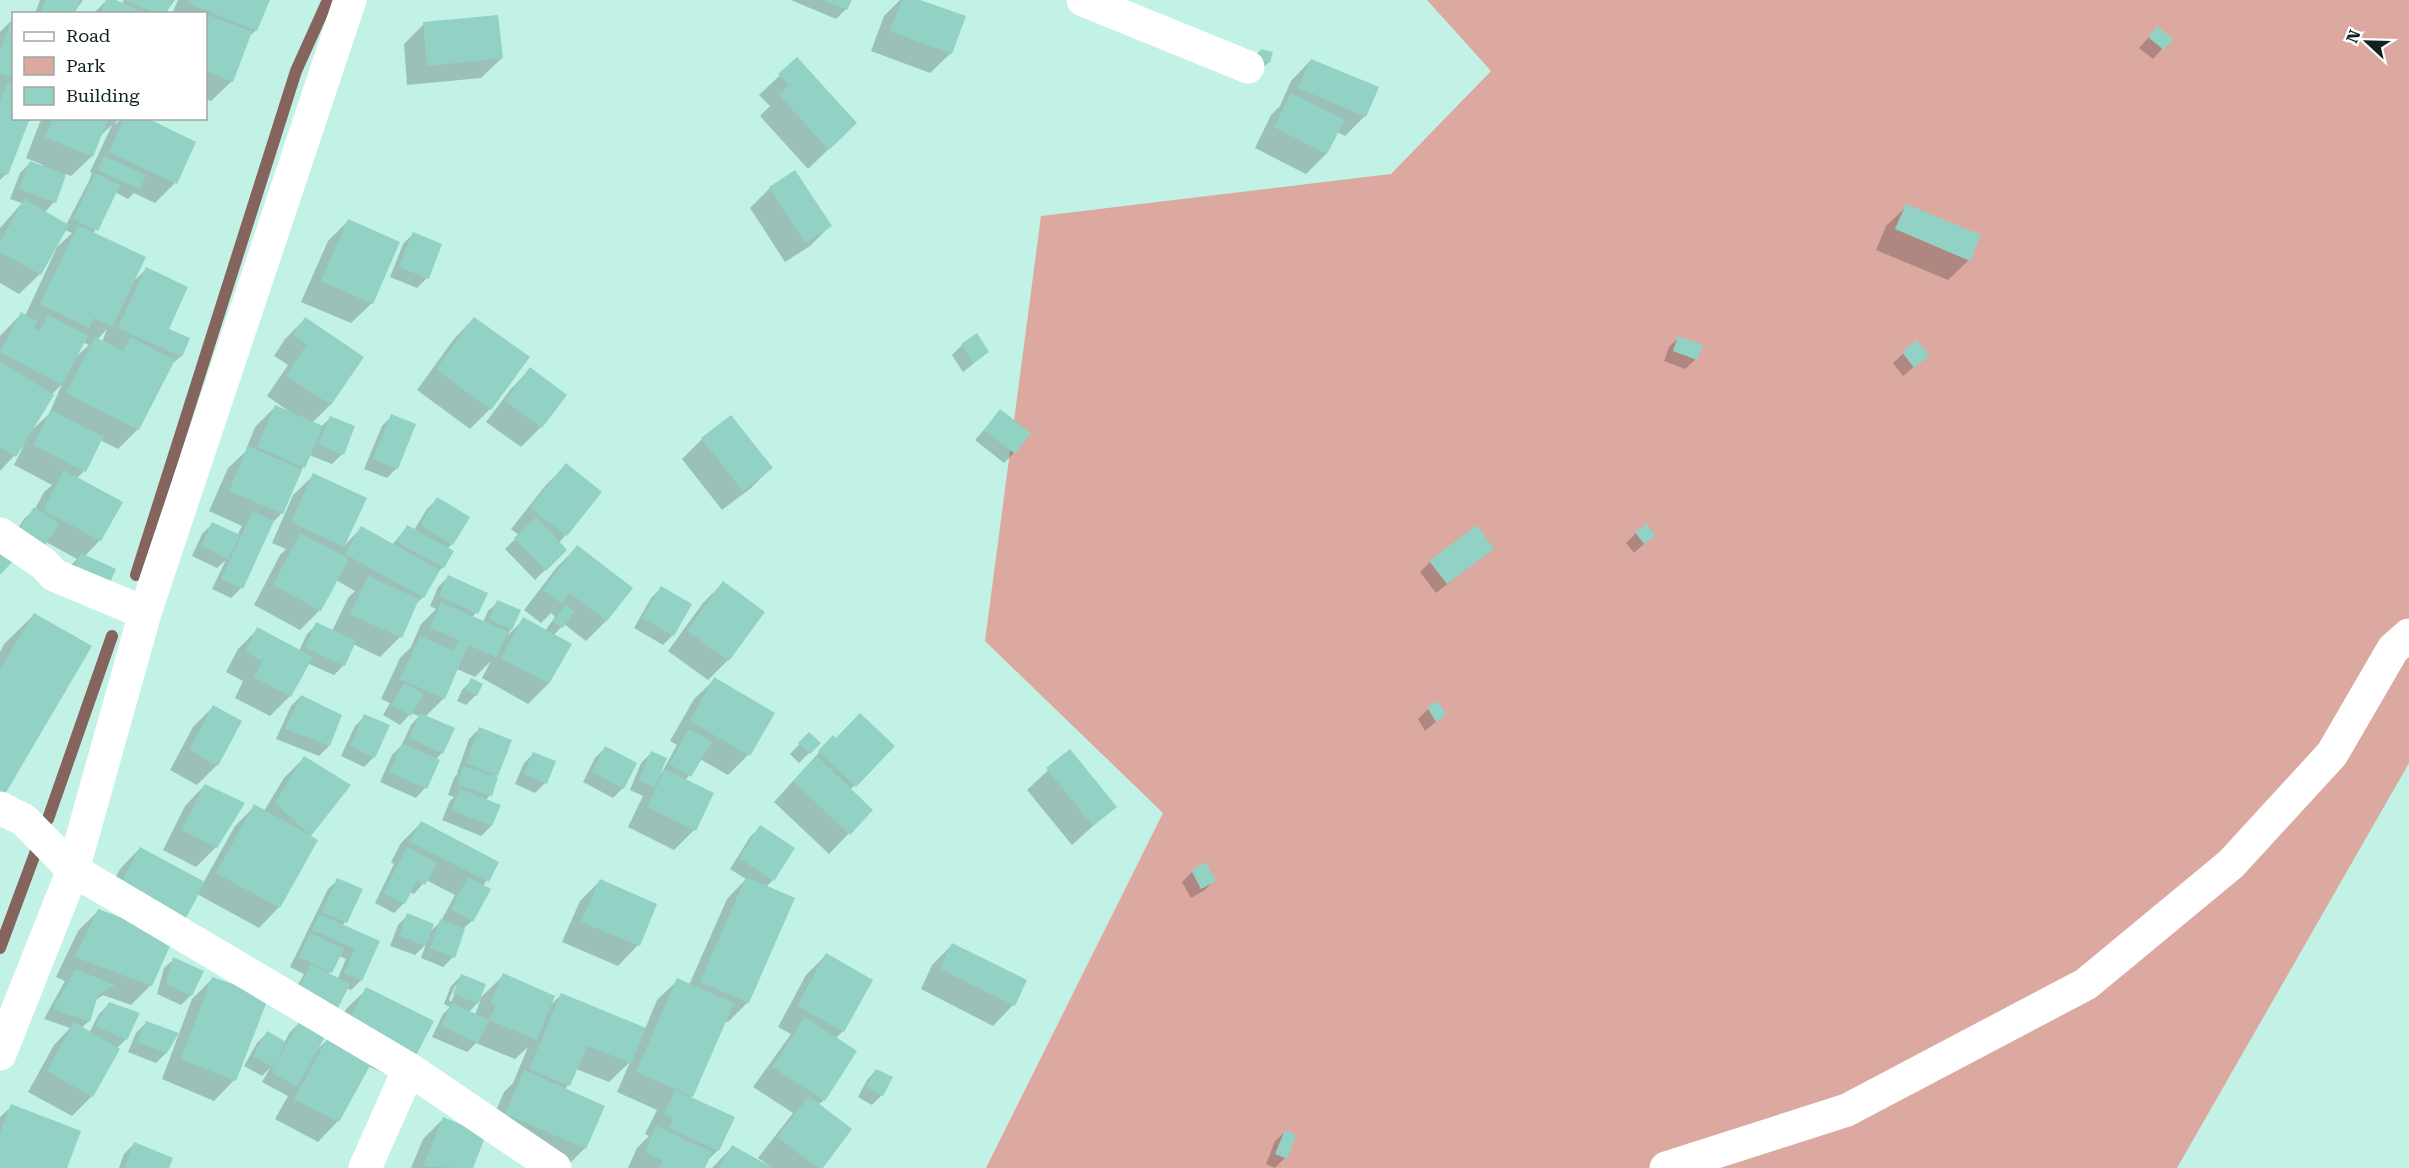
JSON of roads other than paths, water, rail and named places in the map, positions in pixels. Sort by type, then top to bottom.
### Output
[{"type":"street","points":[[0,1054],[73,870],[145,613],[350,0]]},
{"type":"street","points":[[1083,0],[1248,67]]},
{"type":"street","points":[[0,534],[44,564],[54,574],[145,613]]},
{"type":"street","points":[[1666,1168],[1847,1110],[2086,984],[2231,864],[2332,754],[2393,649],[2409,635]]},
{"type":"street","points":[[0,808],[24,820],[73,870],[409,1070],[555,1168]]},
{"type":"street","points":[[365,1168],[409,1070]]},
{"type":"waterway","points":[[136,575],[296,71],[328,0]]},
{"type":"waterway","points":[[48,819],[112,636]]},
{"type":"waterway","points":[[0,948],[36,851]]}]
